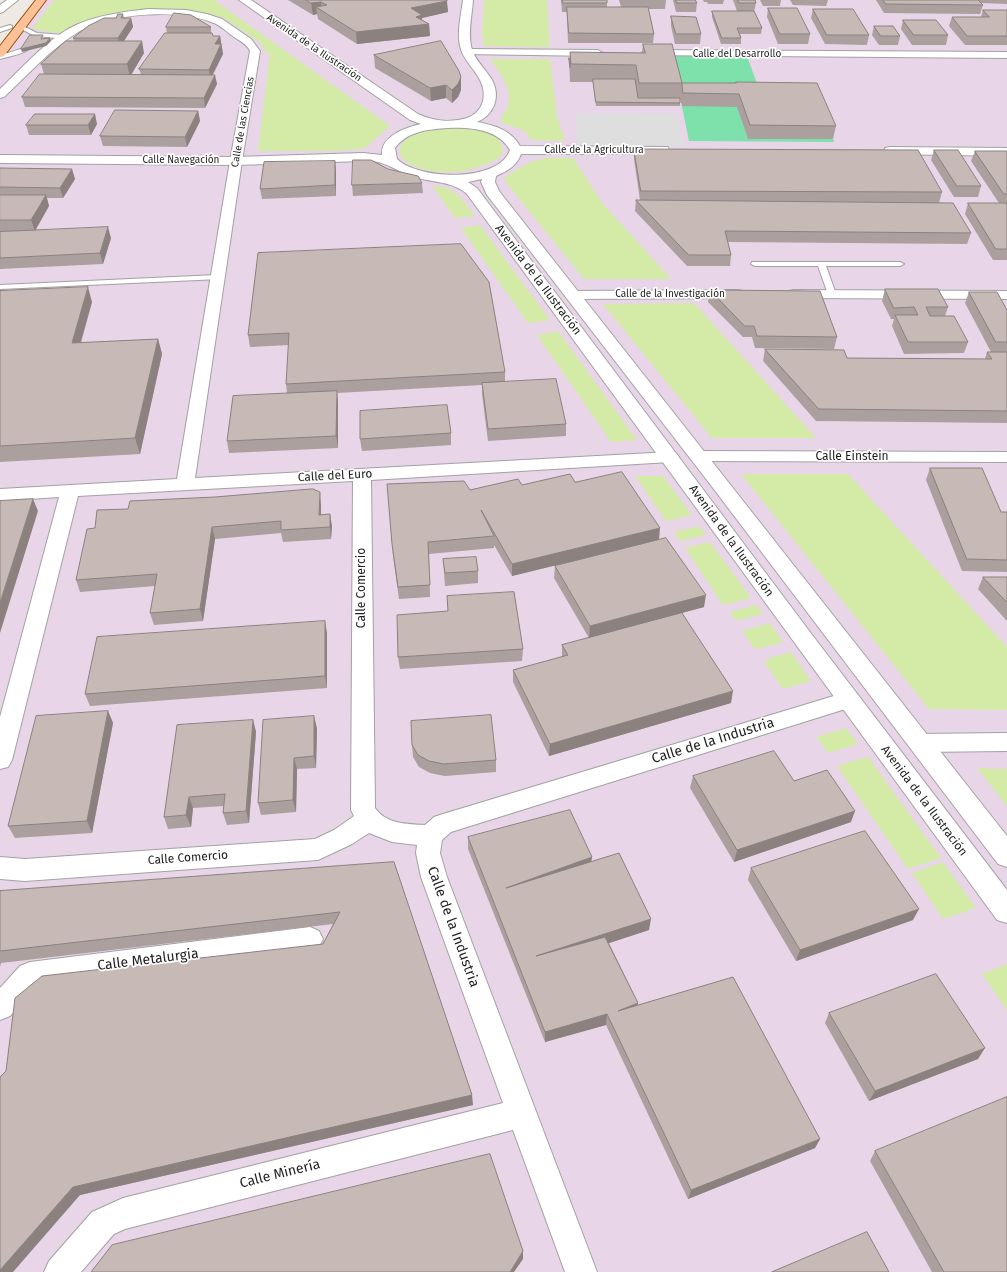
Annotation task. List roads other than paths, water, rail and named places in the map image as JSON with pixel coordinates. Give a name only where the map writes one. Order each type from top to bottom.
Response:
[{"type":"main road","points":[[0,39],[5,29],[30,0]]},
{"type":"main road","points":[[0,54],[41,0]]},
{"type":"street","points":[[1,9],[13,0]]},
{"type":"street","points":[[394,163],[389,156],[390,147],[400,137],[418,129],[471,120],[483,114],[487,108],[491,94],[487,81],[467,52],[464,42],[468,0]]},
{"type":"street","name":"Avenida de la Ilustración","points":[[239,2],[388,113]]},
{"type":"street","name":"Avenida de la Ilustración","points":[[239,2],[414,117],[434,123],[490,129],[504,134],[514,142],[516,150]]},
{"type":"street","name":"Calle de las Ciencias","points":[[0,95],[64,37],[93,22],[114,16],[136,13],[190,13],[217,21],[253,46],[255,51],[236,161],[185,485]]},
{"type":"street","points":[[467,52],[607,53]]},
{"type":"street","name":"Calle del Desarrollo","points":[[639,53],[1007,55]]},
{"type":"street","points":[[483,114],[484,121],[490,129]]},
{"type":"street","points":[[400,137],[402,129],[401,122]]},
{"type":"street","name":"Calle Navegación","points":[[363,157],[378,154],[390,147]]},
{"type":"street","points":[[448,179],[490,173],[511,161],[516,150]]},
{"type":"street","name":"Calle de la Agricultura","points":[[516,150],[678,150]]},
{"type":"street","points":[[874,151],[1007,152]]},
{"type":"street","name":"Calle Navegación","points":[[0,159],[236,161],[363,157],[379,158],[423,176],[448,179]]},
{"type":"street","name":"Avenida de la Ilustración","points":[[490,173],[488,182],[492,192],[1007,856]]},
{"type":"street","name":"Avenida de la Ilustración","points":[[448,179],[465,185],[472,191],[670,457],[847,700],[1007,911]]},
{"type":"street","name":"Calle de la Investigación","points":[[572,295],[754,294]]},
{"type":"street","points":[[777,294],[1007,295]]},
{"type":"street","name":"Calle Einstein","points":[[698,456],[1007,457]]},
{"type":"street","name":"Calle del Euro","points":[[0,495],[670,457]]},
{"type":"street","name":"Calle Comercio","points":[[0,868],[25,870],[318,849],[343,837],[368,820],[363,810],[362,474]]},
{"type":"street","points":[[0,760],[70,491]]},
{"type":"street","name":"Calle de la Industria","points":[[581,1272],[434,877],[428,853],[430,836],[444,824],[847,700]]},
{"type":"street","points":[[920,743],[1007,742]]},
{"type":"street","points":[[368,820],[378,827],[398,833],[430,836]]},
{"type":"street","name":"Calle Metalurgia","points":[[0,1007],[30,975],[310,939]]},
{"type":"street","name":"Calle Minería","points":[[60,1272],[103,1224],[123,1214],[522,1113]]},
{"type":"lane","points":[[21,27],[36,34],[64,37]]},
{"type":"lane","points":[[0,57],[27,49],[33,45],[36,34]]},
{"type":"lane","points":[[27,49],[41,58]]},
{"type":"lane","points":[[755,264],[900,264]]},
{"type":"lane","points":[[821,264],[832,294]]},
{"type":"lane","points":[[0,287],[218,277]]}]
